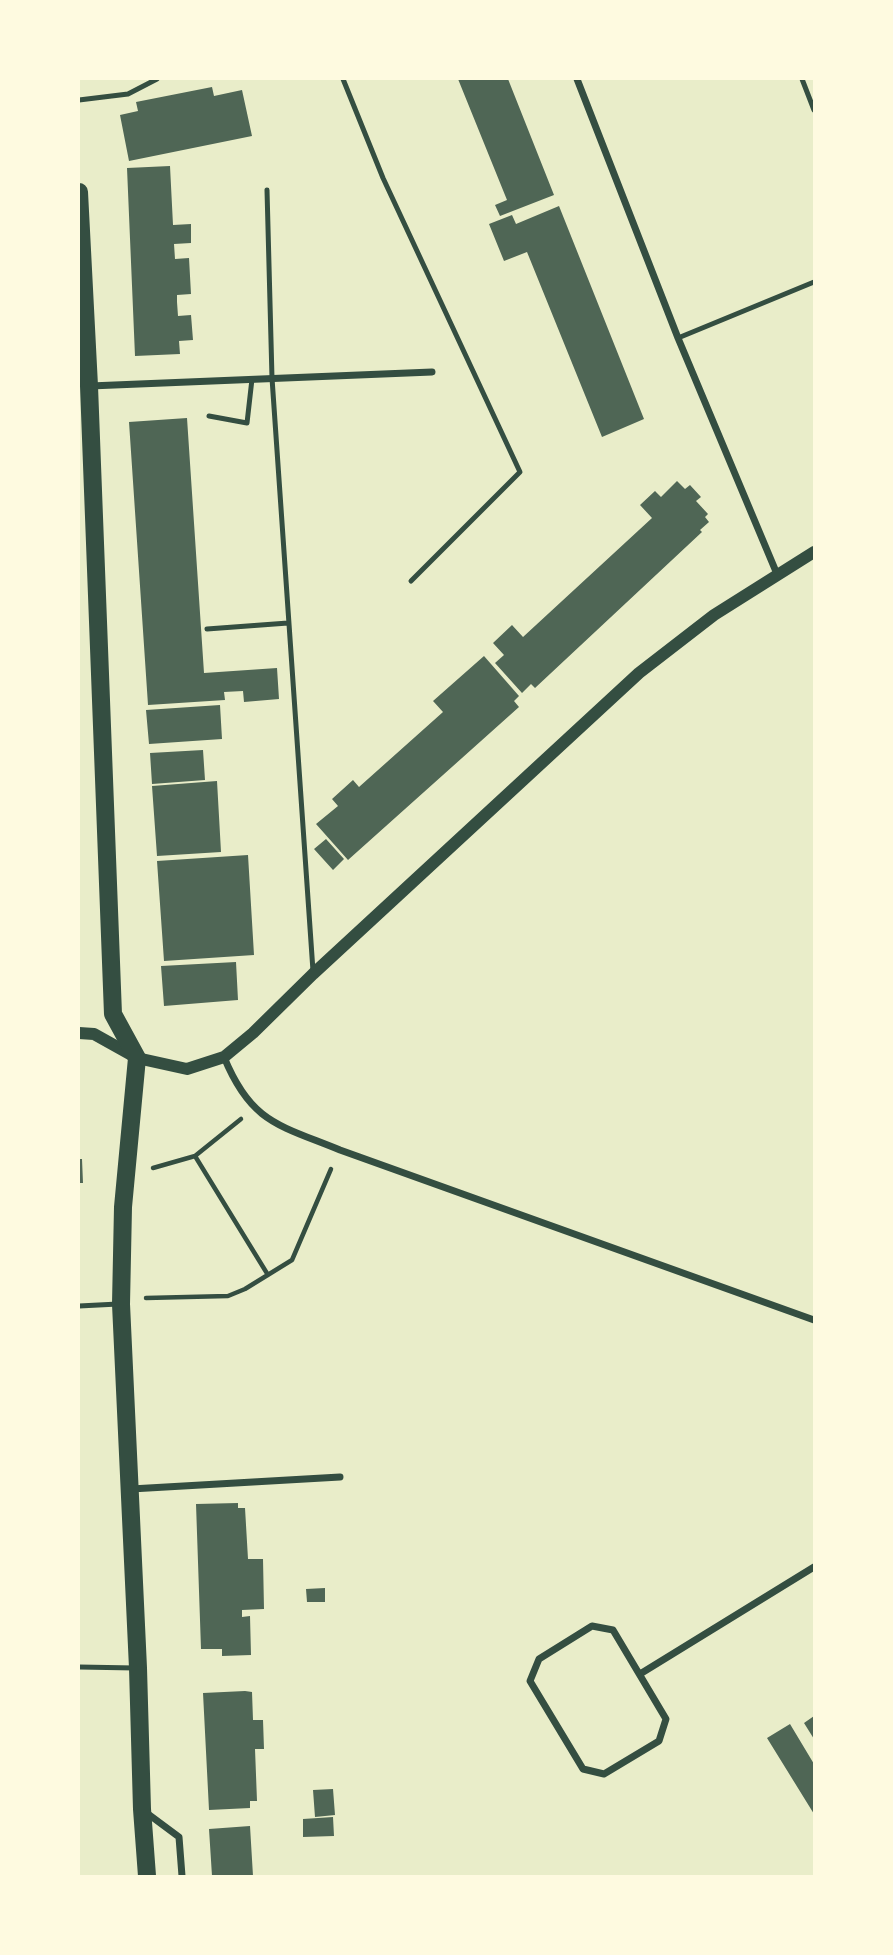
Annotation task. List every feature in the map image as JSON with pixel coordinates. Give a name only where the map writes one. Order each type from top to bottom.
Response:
[{"type":"main road","points":[[79,192],[113,1014],[137,1058],[123,1207],[121,1301],[146,1876]]},
{"type":"street","points":[[577,79],[678,338],[777,574]]},
{"type":"street","points":[[89,386],[432,372]]},
{"type":"street","points":[[79,1033],[94,1034],[137,1058],[187,1069],[224,1057],[253,1034],[313,974],[639,673],[714,615],[814,552]]},
{"type":"street","points":[[224,1057],[234,1081],[254,1108],[272,1122],[340,1150],[814,1320]]},
{"type":"street","points":[[130,1489],[340,1477]]},
{"type":"street","points":[[640,1674],[814,1567]]},
{"type":"street","points":[[593,1626],[613,1630],[640,1674],[666,1719],[659,1741],[604,1774],[583,1769],[530,1681],[539,1659],[593,1626]]},
{"type":"street","points":[[142,1809],[179,1837],[182,1876]]},
{"type":"lane","points":[[79,100],[128,94],[157,79]]},
{"type":"lane","points":[[343,79],[383,178],[520,472],[411,581]]},
{"type":"lane","points":[[802,79],[814,110]]},
{"type":"lane","points":[[267,190],[272,378],[313,974]]},
{"type":"lane","points":[[678,338],[814,282]]},
{"type":"lane","points":[[209,416],[247,423],[252,379]]},
{"type":"lane","points":[[207,629],[288,623]]},
{"type":"lane","points":[[79,1306],[121,1301]]},
{"type":"lane","points":[[79,1667],[138,1668]]},
{"type":"path","points":[[127,1167],[150,1169],[195,1156],[254,1108]]},
{"type":"path","points":[[195,1156],[268,1275]]},
{"type":"path","points":[[121,1301],[228,1296],[245,1289],[292,1260],[327,1177]]},
{"type":"building","points":[[458,79],[508,79],[554,195],[500,216],[495,205],[507,200]]},
{"type":"building","points":[[212,87],[214,96],[242,90],[252,136],[129,161],[120,115],[138,111],[136,102]]},
{"type":"building","points":[[170,166],[173,225],[191,224],[191,243],[174,244],[175,259],[189,258],[191,294],[177,295],[177,302],[178,316],[191,315],[193,340],[179,341],[180,354],[135,356],[127,168]]},
{"type":"building","points":[[559,206],[644,419],[602,437],[527,252],[504,261],[489,224],[512,215],[516,224]]},
{"type":"building","points":[[187,418],[204,673],[277,668],[279,699],[244,702],[243,691],[224,692],[225,700],[148,705],[129,422]]},
{"type":"building","points":[[677,481],[685,489],[690,485],[701,497],[696,501],[708,514],[705,517],[709,522],[700,530],[702,532],[535,688],[531,684],[522,693],[495,663],[504,655],[493,643],[512,625],[523,637],[652,518],[640,505],[655,491],[661,497]]},
{"type":"building","points":[[484,656],[519,696],[514,701],[519,707],[348,860],[316,824],[338,806],[332,799],[353,780],[359,787],[443,712],[433,701]]},
{"type":"building","points":[[220,705],[222,739],[149,744],[146,710]]},
{"type":"building","points":[[203,750],[205,780],[152,784],[150,753]]},
{"type":"building","points":[[217,781],[221,852],[157,856],[152,786]]},
{"type":"building","points":[[326,839],[344,859],[333,870],[314,849]]},
{"type":"building","points":[[248,855],[254,955],[164,961],[157,861]]},
{"type":"building","points":[[236,962],[238,1000],[164,1006],[161,966]]},
{"type":"building","points":[[79,1159],[82,1159],[83,1183],[79,1183]]},
{"type":"building","points":[[238,1503],[238,1508],[245,1508],[248,1559],[263,1559],[264,1609],[242,1610],[242,1617],[250,1616],[251,1655],[222,1656],[222,1649],[201,1649],[196,1504]]},
{"type":"building","points":[[325,1588],[325,1602],[307,1602],[306,1589]]},
{"type":"building","points":[[252,1692],[253,1720],[263,1720],[264,1749],[255,1749],[257,1801],[250,1801],[250,1808],[209,1810],[203,1693]]},
{"type":"building","points":[[814,1716],[814,1739],[804,1723]]},
{"type":"building","points":[[790,1724],[814,1764],[814,1814],[767,1738]]},
{"type":"building","points":[[333,1789],[335,1815],[315,1817],[313,1790]]},
{"type":"building","points":[[333,1817],[334,1836],[303,1837],[303,1819]]},
{"type":"building","points":[[250,1826],[253,1876],[212,1876],[209,1829]]}]
